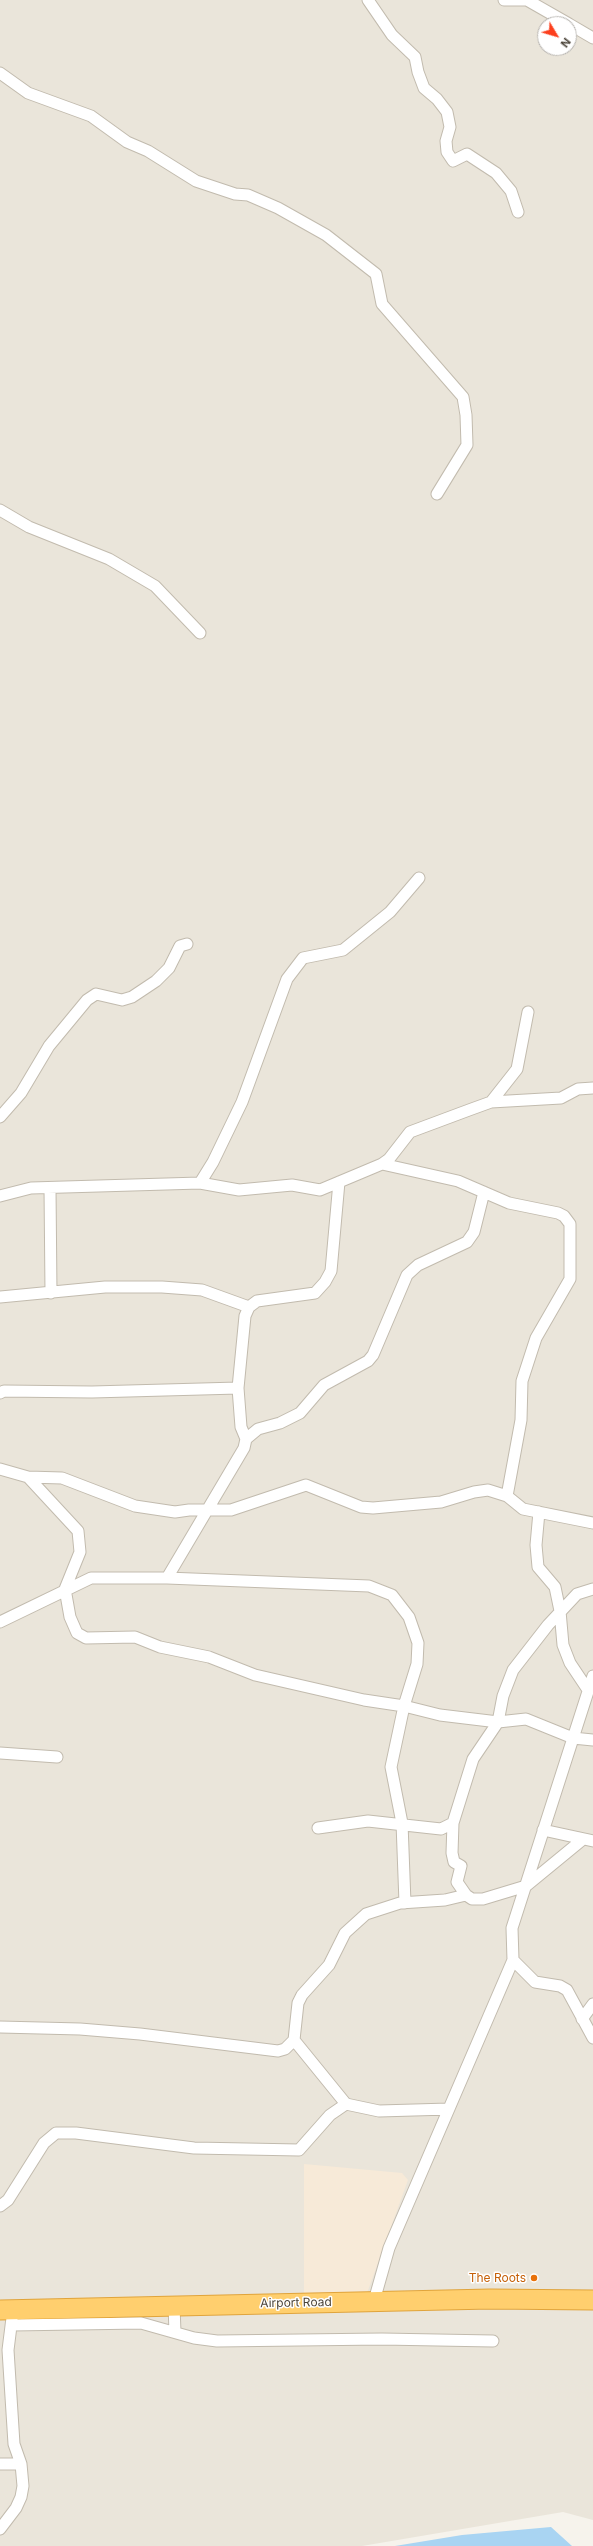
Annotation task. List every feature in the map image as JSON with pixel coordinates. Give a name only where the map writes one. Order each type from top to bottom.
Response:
[{"type":"highway","name":"Airport Road","points":[[8,2315],[174,2306],[490,2299],[593,2300]]},
{"type":"street","points":[[368,0],[392,36],[416,57],[420,80],[424,88],[440,102],[447,112],[450,127],[446,141],[447,152],[452,161],[467,154],[496,173],[511,192],[518,212]]},
{"type":"street","points":[[504,0],[526,0],[555,16]]},
{"type":"street","points":[[577,29],[593,38]]},
{"type":"street","points":[[0,73],[28,93],[91,116],[127,142],[148,151],[196,181],[235,194],[248,196],[278,208],[326,235],[376,274],[379,294],[386,309],[463,397],[466,415],[467,444],[437,494]]},
{"type":"street","points":[[0,510],[29,527],[109,559],[155,586],[200,633]]},
{"type":"street","points":[[200,1183],[213,1162],[242,1102],[287,979],[303,958],[343,950],[390,912],[420,878]]},
{"type":"street","points":[[0,1117],[21,1094],[48,1046],[87,1000],[96,994],[122,1000],[132,997],[156,981],[169,968],[180,946],[187,944]]},
{"type":"street","points":[[491,1102],[517,1069],[528,1012]]},
{"type":"street","points":[[0,1196],[31,1188],[200,1183],[239,1190],[292,1185],[320,1190],[382,1164],[389,1159],[410,1132],[491,1102],[561,1098],[578,1089],[593,1088]]},
{"type":"street","points":[[382,1164],[458,1180],[509,1203],[558,1213],[570,1224],[570,1279],[536,1338],[522,1381],[521,1420],[507,1496]]},
{"type":"street","points":[[167,1578],[244,1448],[246,1439],[241,1427],[238,1388],[245,1316],[249,1307],[257,1301],[315,1293],[324,1282],[331,1271],[339,1182]]},
{"type":"street","points":[[50,1188],[50,1293]]},
{"type":"street","points":[[246,1439],[258,1429],[280,1423],[300,1413],[324,1385],[368,1361],[373,1354],[407,1275],[418,1265],[467,1242],[474,1232],[484,1192]]},
{"type":"street","points":[[0,1297],[104,1287],[202,1290],[249,1307]]},
{"type":"street","points":[[0,1393],[4,1391],[92,1392],[238,1388]]},
{"type":"street","points":[[0,1470],[28,1477],[62,1478],[135,1506],[175,1512],[231,1510],[306,1485],[360,1507],[373,1508],[441,1502],[474,1492],[488,1490],[507,1496],[523,1509],[593,1523]]},
{"type":"street","points":[[28,1477],[78,1531],[80,1552],[65,1589],[70,1617],[78,1633],[86,1638],[135,1637],[160,1647],[209,1658],[254,1675],[364,1700],[404,1706],[440,1715],[498,1722],[526,1719],[573,1738],[593,1740]]},
{"type":"street","points":[[539,1512],[536,1545],[538,1567],[555,1587],[560,1611],[563,1645],[566,1654],[588,1690]]},
{"type":"street","points":[[0,1622],[65,1589],[91,1578],[167,1578],[369,1586],[392,1595],[409,1618],[418,1642],[417,1664],[404,1706],[392,1767],[402,1823],[404,1903]]},
{"type":"street","points":[[587,1841],[526,1886],[483,1899],[478,1897],[472,1899],[466,1896],[458,1882],[461,1866],[454,1862],[452,1853],[453,1823],[473,1759],[498,1722],[503,1696],[513,1670],[560,1611],[577,1594],[593,1589]]},
{"type":"street","points":[[374,2301],[389,2248],[513,1960],[512,1928],[593,1676]]},
{"type":"street","points":[[0,1753],[57,1757]]},
{"type":"street","points":[[318,1828],[362,1821],[402,1823],[441,1829],[453,1823]]},
{"type":"street","points":[[543,1830],[587,1841]]},
{"type":"street","points":[[0,2027],[80,2029],[140,2034],[278,2051],[285,2050],[294,2040],[299,1999],[329,1965],[345,1934],[366,1914],[404,1903],[445,1900],[466,1896]]},
{"type":"street","points":[[513,1960],[535,1982],[564,1987],[593,2038]]},
{"type":"street","points":[[582,2019],[593,2004]]},
{"type":"street","points":[[294,2040],[346,2104],[379,2111],[449,2110]]},
{"type":"street","points":[[0,2206],[8,2200],[44,2143],[56,2132],[76,2133],[194,2148],[299,2150],[330,2116],[346,2104]]},
{"type":"street","points":[[174,2306],[175,2332]]},
{"type":"street","points":[[0,2529],[21,2497],[21,2464],[14,2444],[8,2350],[8,2315],[141,2323],[194,2338],[217,2341],[494,2341]]},
{"type":"street","points":[[0,2464],[21,2464]]},
{"type":"shaded area","points":[[0,0],[593,0],[593,2520],[563,2512],[362,2546],[0,2546]]},
{"type":"shaded area","points":[[304,2164],[402,2173],[408,2180],[366,2296],[304,2297]]},
{"type":"water","points":[[551,2527],[572,2546],[395,2546],[462,2535]]},
{"type":"place","name":"The Roots","points":[[534,2278]]}]
